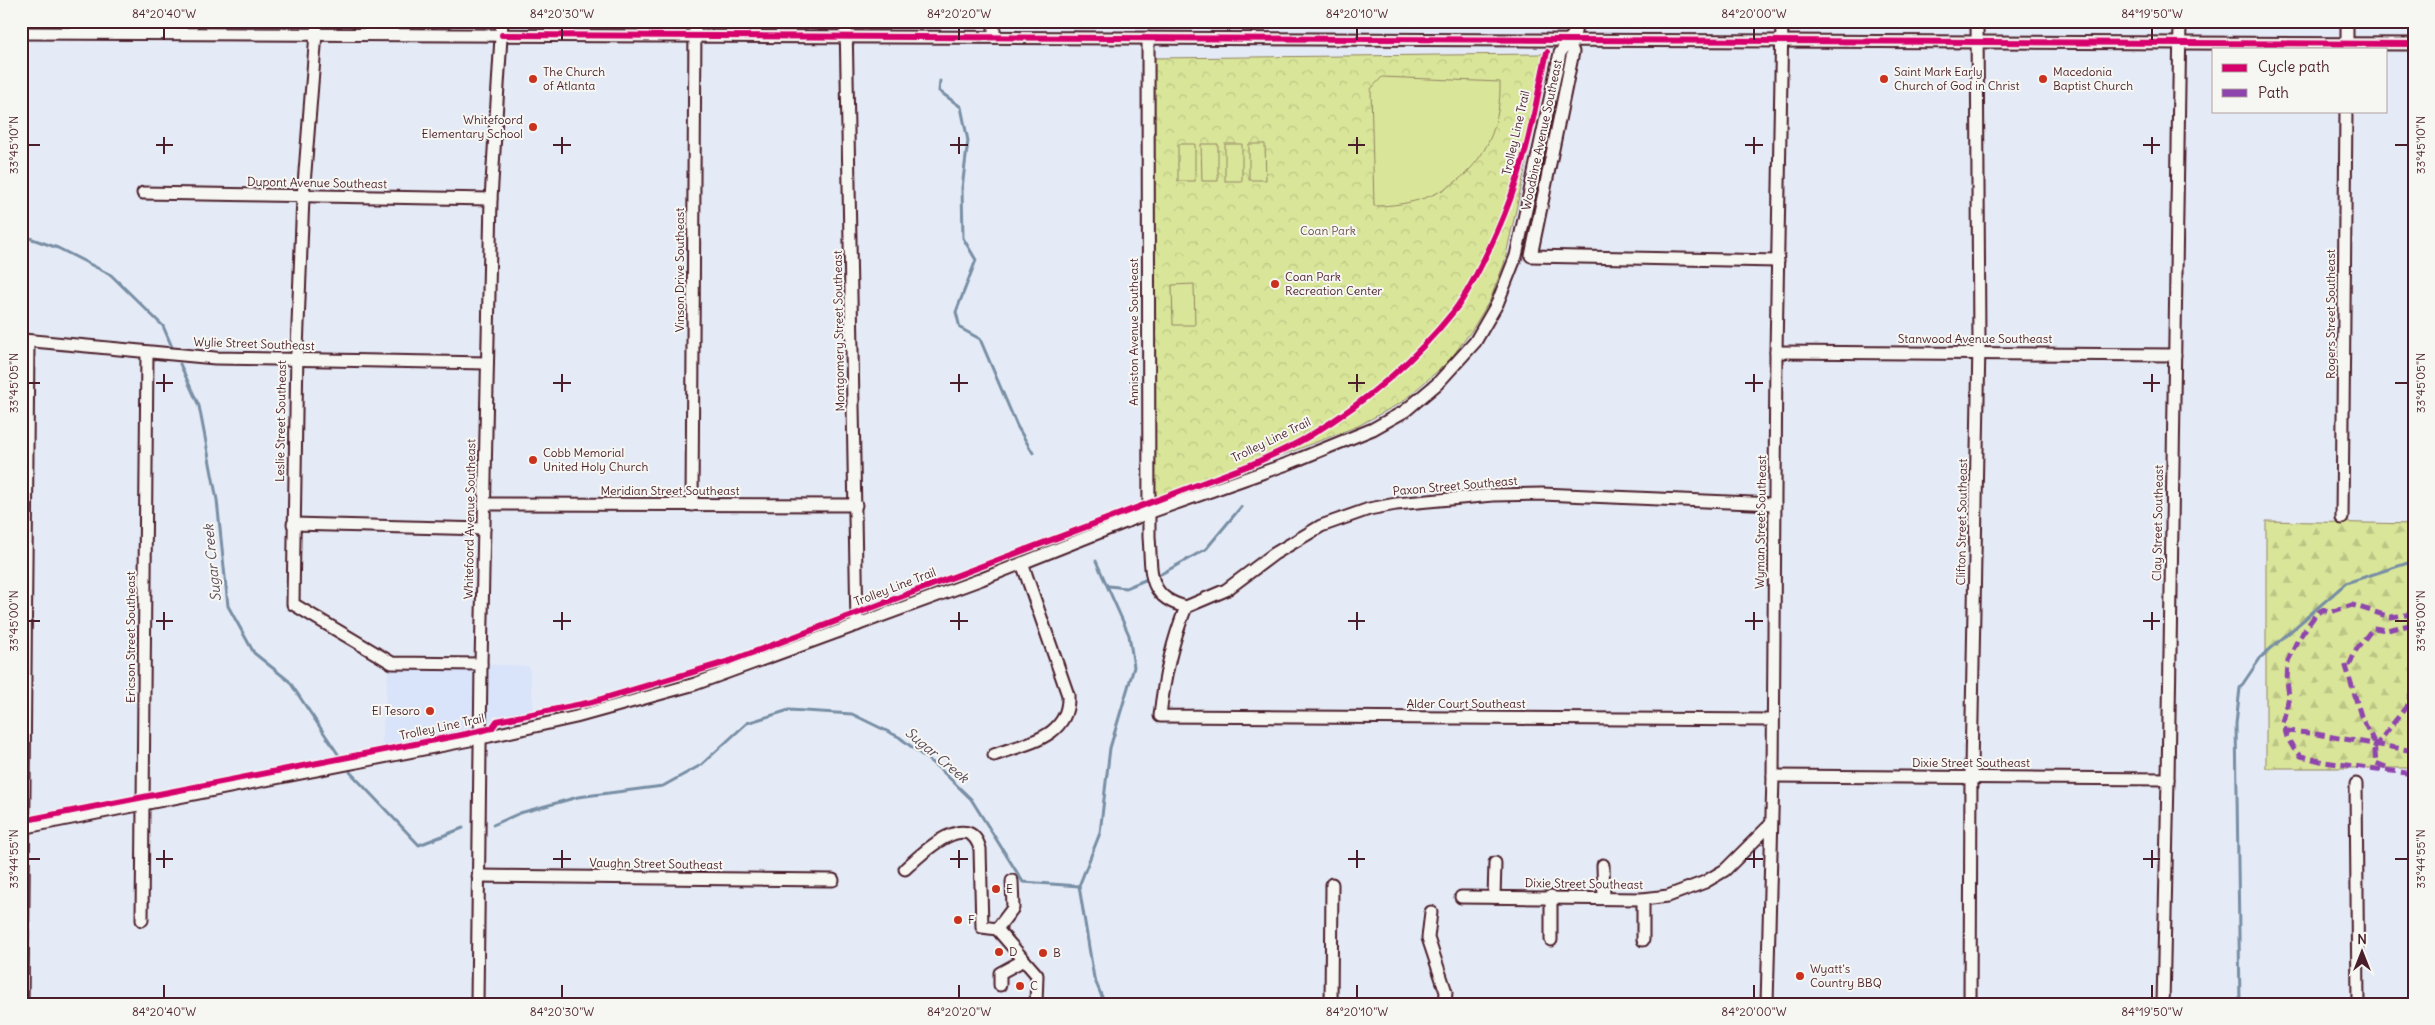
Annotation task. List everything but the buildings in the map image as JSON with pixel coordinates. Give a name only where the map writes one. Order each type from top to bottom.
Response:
[{"type":"street","name":"Leslie Street Southeast","points":[[317,21],[303,197],[296,359],[293,604],[392,663],[481,664]]},
{"type":"street","name":"Whitefoord Avenue Southeast","points":[[477,1004],[481,664],[491,199],[502,21]]},
{"type":"street","name":"Vinson Drive Southeast","points":[[692,505],[695,21]]},
{"type":"street","name":"Montgomery Street Southeast","points":[[846,21],[857,625]]},
{"type":"street","points":[[994,21],[994,37]]},
{"type":"street","points":[[1568,40],[1575,32],[1577,21]]},
{"type":"street","name":"Wyman Street Southeast","points":[[1767,1004],[1773,776],[1776,352],[1782,21]]},
{"type":"street","name":"Clifton Street Southeast","points":[[1970,1004],[1971,776],[1979,352],[1977,21]]},
{"type":"street","name":"Clay Street Southeast","points":[[2163,1004],[2180,21]]},
{"type":"street","points":[[2347,21],[2347,46]]},
{"type":"street","points":[[21,33],[126,27],[316,34],[2180,43],[2347,46],[2414,44]]},
{"type":"street","name":"Anniston Avenue Southeast","points":[[1148,38],[1148,514],[1154,583],[1167,601],[1186,607]]},
{"type":"street","name":"Woodbine Avenue Southeast","points":[[1568,40],[1573,52],[1531,256],[1778,260]]},
{"type":"street","name":"Woodbine Avenue Southeast","points":[[23,828],[480,738],[576,717],[695,684],[857,625],[1148,514],[1287,464],[1373,429],[1406,411],[1437,384],[1475,342],[1497,304],[1516,256],[1560,53],[1568,40]]},
{"type":"street","name":"Rogers Street Southeast","points":[[2342,518],[2346,112]]},
{"type":"street","name":"Dupont Avenue Southeast","points":[[143,193],[491,199]]},
{"type":"street","points":[[22,1004],[25,340]]},
{"type":"street","name":"Wylie Street Southeast","points":[[25,340],[215,358],[487,364]]},
{"type":"street","name":"Stanwood Avenue Southeast","points":[[1776,352],[2174,354]]},
{"type":"street","name":"Ericson Street Southeast","points":[[142,920],[147,353]]},
{"type":"street","name":"Paxon Street Southeast","points":[[1186,607],[1226,590],[1290,543],[1322,526],[1369,509],[1396,504],[1493,495],[1542,494],[1775,504]]},
{"type":"street","name":"Meridian Street Southeast","points":[[484,504],[856,506]]},
{"type":"street","points":[[293,524],[484,529]]},
{"type":"street","points":[[994,755],[1055,730],[1063,722],[1068,704],[1068,695],[1022,563]]},
{"type":"street","name":"Alder Court Southeast","points":[[1186,607],[1175,634],[1164,682],[1160,716],[1772,720]]},
{"type":"street","name":"Dixie Street Southeast","points":[[1773,776],[1971,776],[2168,779]]},
{"type":"street","points":[[2356,784],[2358,1004]]},
{"type":"street","name":"Dixie Street Southeast","points":[[1461,897],[1551,896],[1643,899],[1686,891],[1725,870],[1771,824]]},
{"type":"street","points":[[905,869],[925,850],[950,834],[960,832],[969,834],[977,840],[980,849],[982,928],[997,928],[1037,976],[1036,1004]]},
{"type":"street","points":[[1494,897],[1496,863]]},
{"type":"street","points":[[1604,865],[1604,898]]},
{"type":"street","name":"Vaughn Street Southeast","points":[[478,876],[834,880]]},
{"type":"street","points":[[997,928],[1013,908],[1012,881]]},
{"type":"street","points":[[1331,1004],[1332,884]]},
{"type":"street","points":[[1550,940],[1551,896]]},
{"type":"street","points":[[1643,899],[1643,940]]},
{"type":"street","points":[[1431,912],[1428,938],[1446,992],[1445,1004]]},
{"type":"street","points":[[1000,984],[1000,973],[1024,960]]},
{"type":"shaded area","points":[[389,660],[529,666],[536,729],[381,752]]},
{"type":"green space","name":"Coan Park","points":[[1542,54],[1550,57],[1504,264],[1490,300],[1472,330],[1449,361],[1402,402],[1358,426],[1163,501],[1155,493],[1153,58]]},
{"type":"green space","points":[[1382,77],[1500,82],[1498,110],[1492,134],[1481,156],[1466,173],[1447,187],[1426,198],[1401,204],[1374,206],[1371,89]]},
{"type":"green space","points":[[1178,144],[1195,144],[1195,181],[1178,181]]},
{"type":"green space","points":[[1201,144],[1218,144],[1218,181],[1202,181]]},
{"type":"green space","points":[[1225,144],[1242,144],[1242,181],[1225,181]]},
{"type":"green space","points":[[1249,144],[1265,144],[1266,180],[1249,180]]},
{"type":"green space","points":[[1194,284],[1195,325],[1173,325],[1172,285]]},
{"type":"green space","points":[[2266,521],[2414,524],[2414,768],[2266,768]]},
{"type":"waterway","points":[[940,81],[939,91],[961,107],[968,141],[962,188],[963,238],[976,260],[956,312],[960,328],[980,339],[1017,426],[1033,453]]},
{"type":"waterway","name":"Sugar Creek","points":[[21,235],[58,248],[111,275],[163,326],[172,347]]},
{"type":"waterway","name":"Sugar Creek","points":[[180,364],[199,406],[217,500],[228,606],[254,653],[289,681],[340,757]]},
{"type":"waterway","points":[[1161,574],[1206,549],[1241,507]]},
{"type":"waterway","points":[[1096,561],[1129,635],[1134,667],[1110,748],[1100,833],[1079,886],[1094,978],[1105,1004]]},
{"type":"waterway","points":[[2240,1004],[2236,724],[2240,688],[2261,657],[2346,583],[2414,561]]},
{"type":"waterway","points":[[1109,586],[1126,588],[1145,580]]},
{"type":"waterway","name":"Sugar Creek","points":[[493,825],[520,813],[578,797],[663,786],[701,765],[747,723],[789,710],[852,714],[899,737],[940,769],[971,799],[1023,882],[1079,886]]},
{"type":"waterway","name":"Sugar Creek","points":[[350,772],[419,845],[463,828]]},
{"type":"marked path","points":[[2414,614],[2390,617],[2352,605],[2330,612],[2322,610],[2316,614],[2297,641],[2288,661],[2287,681],[2289,696],[2283,723],[2287,737],[2301,756],[2324,762],[2414,774]]},
{"type":"marked path","points":[[2386,767],[2376,763],[2374,742],[2361,716],[2345,663],[2350,664],[2356,650],[2373,628],[2387,630],[2414,624]]},
{"type":"marked path","points":[[2374,748],[2406,707],[2414,686]]},
{"type":"marked path","points":[[2285,731],[2310,733],[2414,751]]},
{"type":"cycle path","points":[[502,35],[2414,44]]},
{"type":"cycle path","name":"Trolley Line Trail","points":[[21,821],[466,734],[492,728],[497,721],[592,702],[730,661],[1250,465],[1289,447],[1350,409],[1388,379],[1423,347],[1462,299],[1488,251],[1515,185],[1529,136],[1547,52]]},
{"type":"place","name":"The Church of Atlanta","points":[[533,79]]},
{"type":"place","name":"Saint Mark Early Church of God in Christ","points":[[1884,79]]},
{"type":"place","name":"Macedonia Baptist Church","points":[[2043,79]]},
{"type":"place","name":"Whitefoord Elementary School","points":[[533,127]]},
{"type":"place","name":"Coan Park Recreation Center","points":[[1275,284]]},
{"type":"place","name":"Cobb Memorial United Holy Church","points":[[533,460]]},
{"type":"place","name":"El Tesoro","points":[[430,711]]},
{"type":"place","name":"E","points":[[996,889]]},
{"type":"place","name":"F","points":[[958,920]]},
{"type":"place","name":"D","points":[[999,952]]},
{"type":"place","name":"B","points":[[1043,953]]},
{"type":"place","name":"Wyatt's Country BBQ","points":[[1800,976]]},
{"type":"place","name":"C","points":[[1020,986]]}]
